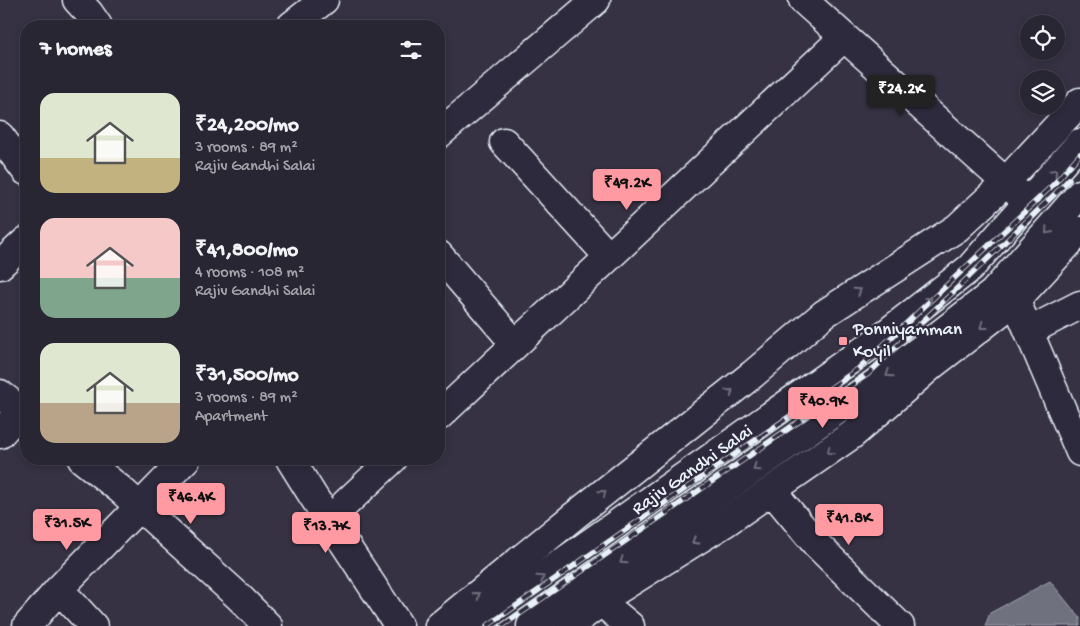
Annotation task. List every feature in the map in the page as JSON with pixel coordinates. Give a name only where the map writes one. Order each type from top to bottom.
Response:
[{"type":"street","points":[[445,129],[596,0]]},
{"type":"street","points":[[803,0],[1028,202]]},
{"type":"street","points":[[445,407],[609,257],[844,37]]},
{"type":"street","points":[[439,626],[753,374],[824,314],[957,228],[1006,182],[1080,102]]},
{"type":"street","points":[[0,136],[20,163]]},
{"type":"street","points":[[504,142],[609,257]]},
{"type":"street","name":"Rajiv Gandhi Salai","points":[[472,626],[874,343],[970,268],[1080,143]]},
{"type":"street","name":"Rajiv Gandhi Salai","points":[[531,626],[894,370],[993,293],[1011,289],[1080,194]]},
{"type":"street","points":[[569,626],[617,590],[726,522],[853,434],[932,365],[1011,289],[1080,231]]},
{"type":"street","points":[[0,265],[20,247]]},
{"type":"street","points":[[445,262],[515,344]]},
{"type":"street","points":[[1011,289],[1080,452]]},
{"type":"street","points":[[1029,331],[1080,305]]},
{"type":"street","points":[[0,394],[20,410]]},
{"type":"street","points":[[0,434],[20,416]]},
{"type":"street","points":[[90,465],[121,490],[238,596],[268,626]]},
{"type":"street","points":[[27,626],[59,590],[180,465]]},
{"type":"street","points":[[294,465],[399,626]]},
{"type":"street","points":[[345,504],[376,465]]},
{"type":"street","points":[[772,490],[817,545],[900,626]]},
{"type":"street","points":[[59,590],[93,626]]},
{"type":"street","points":[[601,602],[630,626]]},
{"type":"water","points":[[1050,581],[1080,618],[1080,626],[985,626],[990,613]]},
{"type":"railway","points":[[487,626],[858,369],[1054,184],[1080,154]]},
{"type":"railway","points":[[502,626],[868,374],[1069,179]]},
{"type":"place","name":"Ponniyamman Koyil","points":[[843,341]]}]
